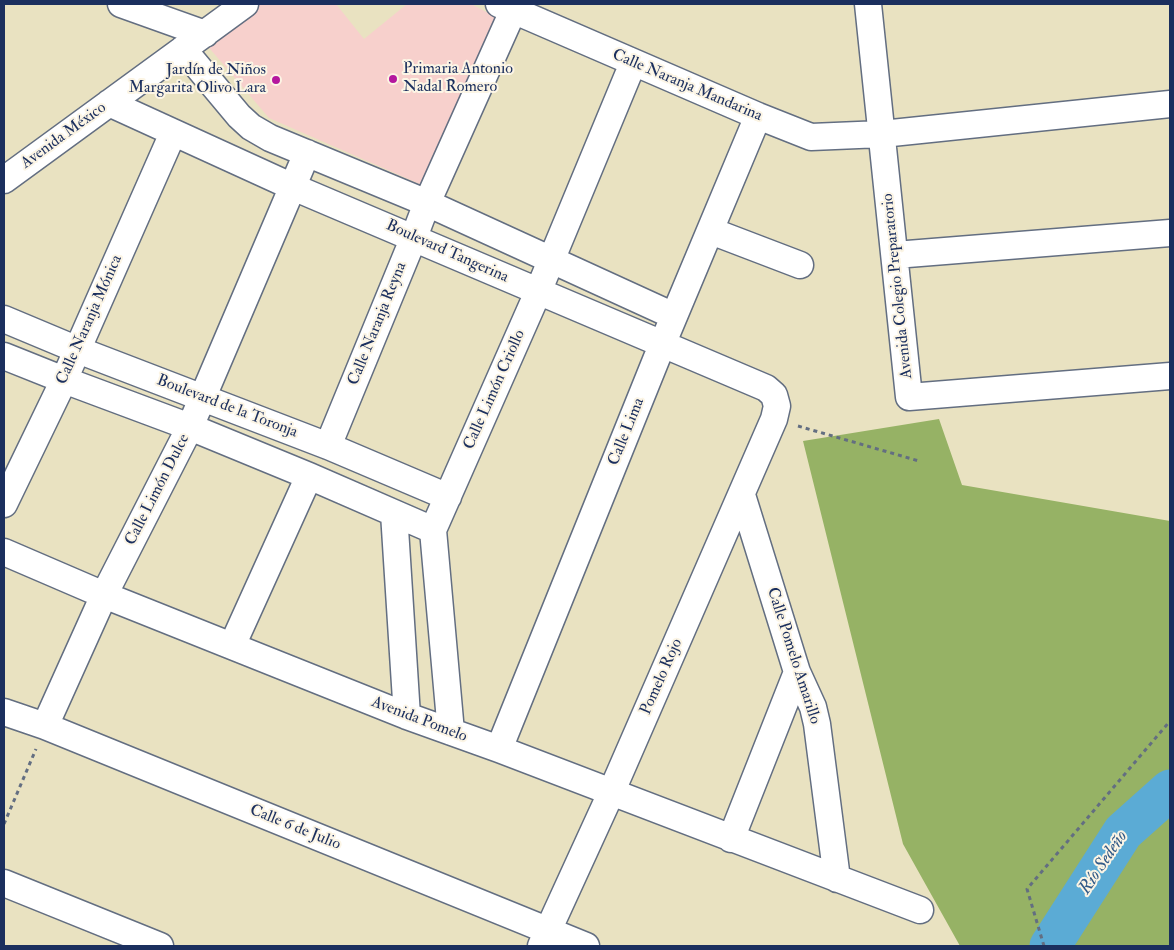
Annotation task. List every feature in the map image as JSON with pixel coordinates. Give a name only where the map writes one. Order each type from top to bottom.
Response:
[{"type":"street","points":[[121,4],[204,34]]},
{"type":"street","name":"Avenida México","points":[[4,180],[245,4]]},
{"type":"street","name":"Avenida Colegio Preparatorio","points":[[868,4],[910,397],[1170,376]]},
{"type":"street","name":"Calle Naranja Mandarina","points":[[506,7],[633,63],[811,137],[882,134],[1170,104]]},
{"type":"street","name":"Calle Naranja Reyna","points":[[328,446],[506,7]]},
{"type":"street","points":[[183,49],[239,116],[251,127],[270,138],[427,203],[674,316]]},
{"type":"street","name":"Calle Limón Criollo","points":[[451,732],[433,530],[552,260],[633,63]]},
{"type":"street","name":"Boulevard Tangerina","points":[[109,103],[292,187],[414,237],[538,292],[766,388],[774,395],[777,406]]},
{"type":"street","name":"Calle Lima","points":[[499,749],[662,345],[758,116]]},
{"type":"street","name":"Calle Naranja Mónica","points":[[4,504],[78,350],[173,133]]},
{"type":"street","name":"Calle Limón Dulce","points":[[45,726],[104,595],[204,397],[307,153]]},
{"type":"street","points":[[711,231],[800,265]]},
{"type":"street","points":[[895,255],[1170,233]]},
{"type":"street","name":"Boulevard de la Toronja","points":[[4,319],[78,350],[328,446],[448,496]]},
{"type":"street","name":"Boulevard de la Toronja","points":[[4,356],[190,427],[433,530]]},
{"type":"street","name":"Pomelo Rojo","points":[[544,938],[611,792],[742,495],[774,419],[777,406]]},
{"type":"street","points":[[232,646],[309,476]]},
{"type":"street","name":"Calle Pomelo Amarillo","points":[[742,495],[797,672],[813,707],[817,724],[837,879]]},
{"type":"street","points":[[394,513],[407,716]]},
{"type":"street","name":"Avenida Pomelo","points":[[4,552],[104,595],[407,716],[499,749],[920,910]]},
{"type":"street","points":[[731,838],[797,672]]},
{"type":"street","name":"Calle 6 de Julio","points":[[4,712],[45,726],[544,938],[586,946]]},
{"type":"street","points":[[4,883],[160,946]]},
{"type":"path","points":[[812,430],[919,461]]},
{"type":"path","points":[[1044,946],[1027,889],[1170,721]]},
{"type":"path","points":[[4,824],[45,726]]},
{"type":"shaded area","name":"Primaria Antonio Nadal Romero","points":[[256,4],[336,4],[364,39],[407,4],[471,4],[496,17],[422,185],[269,118],[205,43]]},
{"type":"green space","points":[[939,419],[962,485],[1170,521],[1170,946],[960,946],[903,844],[803,441]]},
{"type":"waterway","name":"Río Sedeño","points":[[1050,946],[1123,832],[1170,790]]},
{"type":"place","name":"Primaria Antonio Nadal Romero","points":[[393,79]]},
{"type":"place","name":"Jardín de Niños Margarita Olivo Lara","points":[[276,80]]}]
